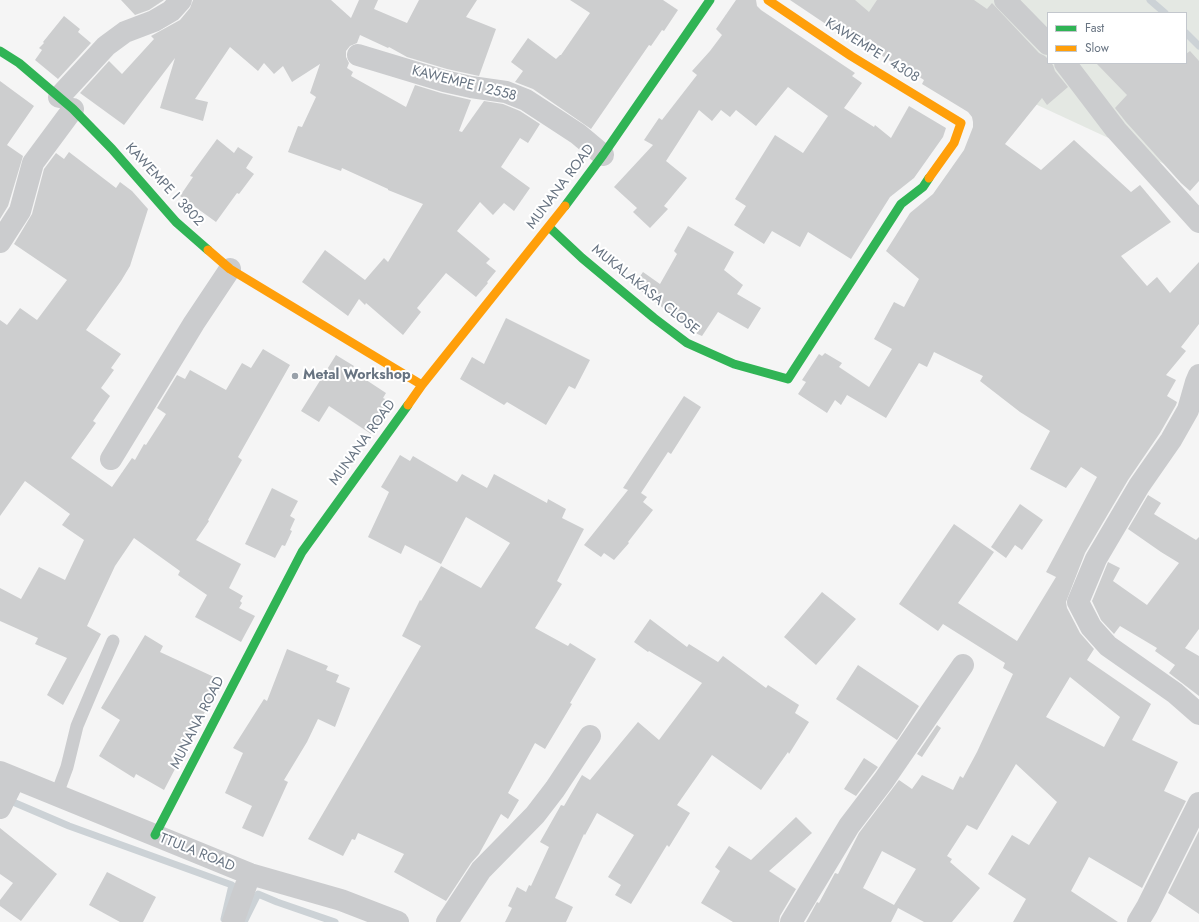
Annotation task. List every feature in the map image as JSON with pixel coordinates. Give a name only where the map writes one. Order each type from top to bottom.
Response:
[{"type":"street","points":[[0,242],[20,211],[33,163],[66,103],[106,46],[125,32],[154,21],[170,11],[181,0]]},
{"type":"street","name":"MUNANA ROAD","points":[[155,835],[302,552],[422,384],[549,227],[603,154],[710,0]]},
{"type":"street","name":"KAWEMPE I 4308","points":[[768,0],[851,56],[961,123],[954,143],[923,187],[901,204],[834,308]]},
{"type":"street","points":[[1005,0],[1047,43]]},
{"type":"street","name":"KAWEMPE I 3802","points":[[0,51],[19,63],[66,103],[112,149],[176,222],[230,268],[422,384]]},
{"type":"street","name":"KAWEMPE I 2558","points":[[358,56],[444,81],[506,92],[526,100],[578,134],[603,154]]},
{"type":"street","points":[[1066,64],[1116,130],[1199,222]]},
{"type":"street","name":"MUKALAKASA CLOSE","points":[[549,227],[582,258],[687,344],[734,364],[788,379],[834,308]]},
{"type":"street","points":[[111,459],[194,323],[230,268]]},
{"type":"street","points":[[1199,375],[1188,410],[1139,486],[1100,553],[1078,602],[1091,627],[1108,646],[1175,693],[1199,714]]},
{"type":"street","points":[[791,922],[849,826],[884,780],[963,665]]},
{"type":"street","points":[[447,922],[481,870],[535,815],[555,790],[590,736]]},
{"type":"street","points":[[0,808],[8,775]]},
{"type":"street","name":"TTULA ROAD","points":[[8,775],[250,874],[341,900],[398,922]]},
{"type":"street","points":[[1138,922],[1199,804]]},
{"type":"street","points":[[233,922],[250,874]]},
{"type":"lane","points":[[57,794],[67,767],[77,726],[113,641]]},
{"type":"shaded area","points":[[811,0],[1199,0],[1199,180]]},
{"type":"building","points":[[121,0],[164,0],[149,10],[135,15]]},
{"type":"building","points":[[193,0],[331,0],[351,18],[359,0],[378,0],[374,9],[407,23],[419,0],[477,0],[466,17],[496,29],[479,76],[447,69],[407,57],[389,47],[388,48],[360,35],[357,43],[350,46],[346,51],[346,57],[349,63],[347,68],[353,72],[351,76],[406,107],[415,85],[471,100],[459,131],[462,132],[484,101],[503,104],[520,111],[540,124],[528,143],[520,138],[501,167],[530,188],[514,211],[504,203],[493,215],[480,202],[457,231],[490,259],[486,263],[496,271],[476,297],[446,273],[417,308],[421,312],[403,335],[366,303],[365,305],[359,299],[348,316],[302,282],[325,250],[365,280],[384,258],[388,262],[423,204],[388,190],[342,168],[341,171],[288,152],[298,126],[302,127],[316,97],[310,93],[320,64],[292,82],[283,66],[274,74],[264,63],[258,71],[230,47],[195,99],[208,102],[203,121],[160,108],[175,58],[124,125],[80,93],[109,61],[122,74],[154,39],[151,36],[180,20],[190,8]]},
{"type":"building","points":[[570,0],[663,0],[678,10],[664,31],[662,30],[651,46],[649,45],[591,129],[533,89],[515,82],[523,71],[511,62],[528,38],[556,59],[561,55],[590,13]]},
{"type":"building","points":[[736,0],[756,0],[757,6],[761,10],[855,73],[852,76],[862,83],[844,108],[874,127],[875,125],[891,138],[909,106],[946,128],[943,137],[914,178],[890,197],[851,259],[808,232],[800,247],[772,231],[764,244],[734,225],[746,206],[735,199],[775,135],[803,153],[828,116],[788,87],[756,126],[736,110],[730,117],[721,110],[712,121],[699,110],[666,161],[687,178],[664,206],[668,209],[650,228],[633,212],[637,208],[614,187],[653,145],[644,140],[659,118],[662,120],[697,75],[692,71],[722,35],[716,29]]},
{"type":"building","points":[[790,0],[855,0],[869,12],[877,0],[974,0],[987,9],[992,3],[1039,53],[1047,58],[1047,64],[1053,65],[1055,71],[1068,87],[1047,105],[1042,98],[1005,144],[1041,170],[1074,140],[1131,192],[1140,185],[1171,222],[1121,256],[1147,286],[1157,277],[1170,293],[1199,262],[1199,324],[1181,347],[1186,351],[1166,375],[1176,380],[1167,396],[1177,402],[1176,405],[1160,433],[1128,480],[1085,553],[1066,602],[1067,608],[1080,633],[1094,649],[1087,660],[1151,704],[1132,740],[1178,762],[1164,791],[1186,801],[1142,888],[1089,857],[1071,891],[1118,922],[1013,922],[1026,899],[988,874],[1012,835],[1029,845],[1057,802],[1016,764],[977,830],[967,825],[947,856],[952,859],[950,862],[980,888],[952,922],[924,922],[898,908],[891,922],[806,922],[817,902],[819,903],[835,873],[838,874],[859,833],[899,780],[912,789],[922,775],[953,790],[960,776],[963,778],[977,752],[1013,674],[1003,668],[1005,663],[943,624],[938,631],[899,604],[954,524],[994,552],[958,603],[1017,641],[1056,577],[1046,572],[1097,477],[1081,467],[1066,488],[1030,469],[1050,431],[1020,412],[980,381],[983,376],[934,352],[927,367],[919,363],[886,418],[847,395],[841,405],[835,400],[827,413],[798,394],[806,382],[802,380],[819,354],[822,356],[825,353],[842,363],[839,367],[869,387],[892,349],[874,339],[894,302],[904,307],[919,279],[886,251],[910,213],[933,194],[964,150],[973,127],[972,117],[968,112],[922,84],[924,80],[895,61],[893,63],[872,49],[869,53]],"holes":[[[1070,677],[1120,717],[1104,747],[1046,717]],[[882,851],[916,869],[894,905],[863,888]]]},
{"type":"building","points":[[64,16],[80,29],[78,32],[91,43],[58,79],[35,60],[42,50],[39,48]]},
{"type":"building","points":[[1190,51],[1199,61],[1199,181],[1190,191],[1181,183],[1115,108],[1127,95],[1097,64],[1187,64],[1187,53]]},
{"type":"building","points":[[0,81],[34,106],[7,145],[23,156],[8,206],[0,219]]},
{"type":"building","points":[[217,139],[234,153],[238,147],[253,157],[246,168],[254,174],[239,194],[237,193],[216,222],[180,196],[193,177],[190,176]]},
{"type":"building","points":[[69,152],[116,188],[120,182],[132,191],[148,209],[130,266],[86,330],[121,354],[111,368],[114,370],[101,388],[110,396],[93,421],[96,423],[71,458],[112,487],[132,458],[135,460],[144,444],[146,445],[166,414],[157,408],[177,375],[185,379],[190,370],[226,390],[242,363],[251,368],[263,349],[290,365],[238,457],[242,460],[208,520],[209,521],[196,540],[241,564],[229,588],[243,596],[240,601],[242,603],[239,608],[255,616],[241,642],[195,617],[207,595],[178,575],[180,571],[134,538],[115,566],[87,626],[101,634],[63,705],[47,695],[67,658],[35,644],[38,638],[0,621],[0,588],[21,599],[39,567],[65,580],[84,540],[62,525],[70,514],[25,481],[0,516],[0,320],[7,325],[20,308],[37,320],[67,280],[14,244],[32,214],[44,169],[56,153],[64,159]]},
{"type":"building","points":[[688,226],[734,252],[724,270],[743,285],[737,294],[761,308],[748,329],[718,312],[702,336],[693,332],[634,285],[643,272],[660,284],[677,254],[674,251]]},
{"type":"building","points":[[506,318],[590,360],[575,389],[569,386],[546,425],[507,402],[504,405],[460,379],[472,357],[484,364]]},
{"type":"building","points":[[336,355],[354,366],[351,370],[386,393],[383,398],[391,402],[371,434],[329,406],[319,422],[301,411]]},
{"type":"building","points":[[684,396],[701,407],[671,454],[668,452],[641,493],[647,497],[643,502],[653,510],[628,542],[629,543],[614,560],[604,553],[601,557],[584,545],[628,490],[623,488]]},
{"type":"building","points":[[400,455],[410,461],[413,456],[457,482],[462,474],[487,488],[494,474],[547,503],[548,499],[566,509],[562,518],[584,529],[557,581],[562,584],[535,628],[568,646],[570,643],[596,659],[570,703],[572,704],[545,749],[535,743],[508,793],[519,800],[508,819],[501,814],[479,854],[471,863],[446,901],[394,872],[404,854],[358,833],[355,840],[352,839],[343,856],[308,839],[421,646],[402,636],[420,600],[421,601],[441,566],[481,588],[510,543],[466,517],[441,564],[405,545],[401,554],[368,537],[389,492],[381,487]]},
{"type":"building","points":[[272,488],[298,501],[290,516],[295,519],[290,530],[292,531],[285,546],[282,545],[275,558],[245,544]]},
{"type":"building","points":[[1148,495],[1161,503],[1154,514],[1196,540],[1199,537],[1199,629],[1185,648],[1199,656],[1199,696],[1169,673],[1175,665],[1155,651],[1157,648],[1120,626],[1114,634],[1101,620],[1092,601],[1108,562],[1120,568],[1113,581],[1147,605],[1179,563],[1128,529]]},
{"type":"building","points":[[1020,504],[1043,520],[1022,550],[1015,545],[1006,558],[991,547]]},
{"type":"building","points":[[822,592],[856,619],[816,665],[784,637]]},
{"type":"building","points":[[650,619],[687,647],[689,644],[718,662],[723,656],[766,688],[768,685],[799,705],[795,713],[809,722],[789,754],[788,752],[761,790],[712,755],[677,805],[690,813],[669,847],[667,845],[631,904],[615,895],[621,885],[608,877],[634,835],[597,813],[585,835],[584,834],[555,898],[573,907],[566,922],[505,922],[512,908],[508,906],[517,887],[526,892],[529,885],[531,886],[549,847],[540,842],[561,805],[564,806],[582,775],[590,780],[638,722],[659,740],[702,683],[649,651],[648,652],[634,642]]},
{"type":"building","points":[[145,635],[163,646],[160,652],[214,677],[212,682],[219,685],[164,790],[136,774],[134,778],[99,756],[120,720],[101,708]]},
{"type":"building","points":[[287,649],[328,666],[326,670],[339,675],[336,682],[350,688],[335,727],[318,719],[307,742],[284,780],[288,782],[263,837],[242,828],[252,806],[225,793],[243,753],[233,748],[264,699],[267,701]]},
{"type":"building","points":[[858,665],[919,706],[897,740],[836,699]]},
{"type":"building","points":[[937,725],[941,728],[922,757],[917,754]]},
{"type":"building","points":[[864,758],[878,767],[856,796],[844,789]]},
{"type":"building","points":[[796,817],[812,833],[769,871],[796,889],[780,916],[779,922],[733,922],[701,903],[720,871],[715,867],[729,846],[751,860]]},
{"type":"building","points":[[0,828],[57,874],[21,921],[0,906],[0,900],[13,883],[0,874]]},
{"type":"building","points":[[1199,831],[1199,914],[1168,893]]},
{"type":"building","points":[[107,872],[156,897],[143,922],[120,922],[89,905]]},
{"type":"waterway","points":[[1150,0],[1164,12]]},
{"type":"waterway","points":[[1187,34],[1199,46]]},
{"type":"waterway","points":[[6,799],[69,826],[232,885],[224,919]]},
{"type":"waterway","points":[[244,922],[258,894],[335,922]]},
{"type":"traffic: fast","points":[[565,206],[603,155],[710,0]]},
{"type":"traffic: fast","points":[[0,51],[19,63],[73,109],[112,149],[176,222],[208,250]]},
{"type":"traffic: fast","points":[[549,227],[582,258],[654,318],[687,343],[734,364],[788,379],[901,204],[923,187],[929,178]]},
{"type":"traffic: fast","points":[[155,835],[302,552],[408,405]]},
{"type":"traffic: slow","points":[[768,0],[851,56],[961,123],[954,143],[929,178]]},
{"type":"traffic: slow","points":[[408,405],[422,385],[565,206]]},
{"type":"traffic: slow","points":[[208,250],[230,269],[422,385]]},
{"type":"place","name":"Metal Workshop","points":[[295,376]]}]
